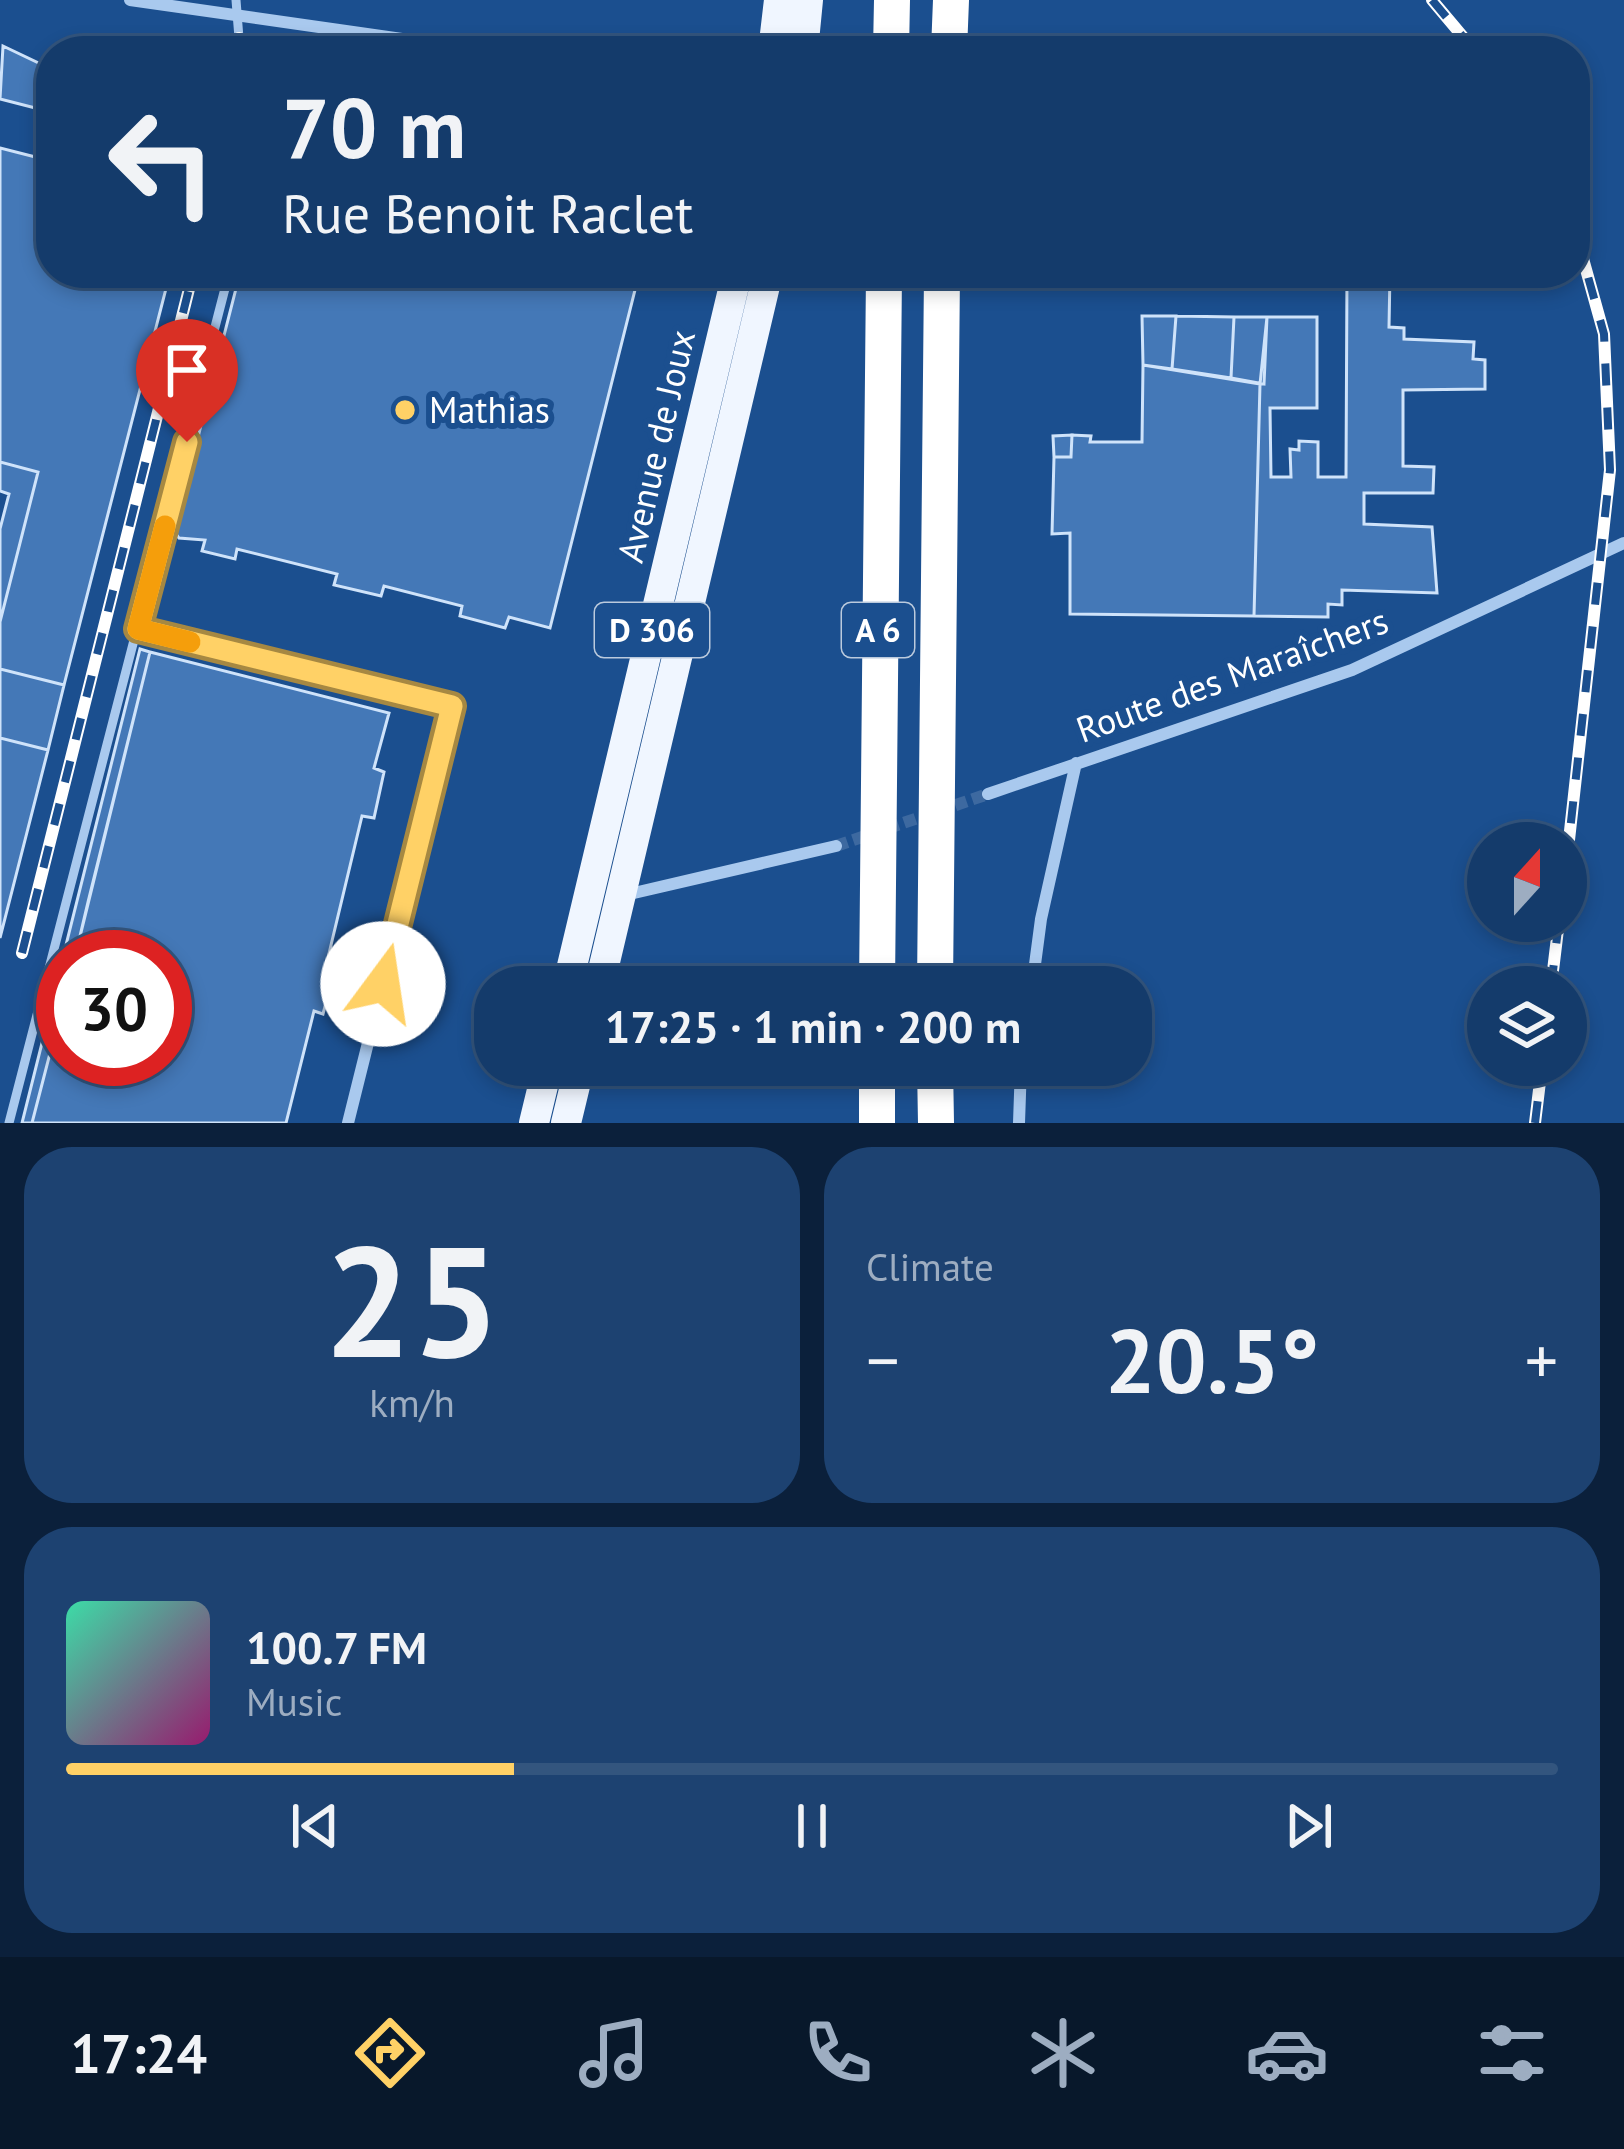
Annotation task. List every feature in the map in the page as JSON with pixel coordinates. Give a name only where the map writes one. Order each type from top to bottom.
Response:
[{"type":"highway","points":[[891,36],[892,0]]},
{"type":"highway","points":[[950,36],[951,0]]},
{"type":"highway","name":"A 6","points":[[878,966],[884,288]]},
{"type":"highway","name":"A 6","points":[[935,966],[942,288]]},
{"type":"highway","points":[[877,1086],[877,1123]]},
{"type":"highway","points":[[935,1086],[935,1123]]},
{"type":"main road","points":[[775,36],[779,0]]},
{"type":"main road","points":[[804,36],[808,0]]},
{"type":"main road","name":"Avenue de Joux","points":[[601,966],[606,893],[688,545],[734,288]]},
{"type":"main road","name":"Avenue de Joux","points":[[688,545],[764,288]]},
{"type":"main road","name":"Avenue de Joux","points":[[576,966],[606,893]]},
{"type":"main road","points":[[534,1123],[543,1086]]},
{"type":"main road","points":[[566,1123],[575,1086]]},
{"type":"street","points":[[130,0],[380,36]]},
{"type":"street","name":"Route des Maraîchers","points":[[988,794],[1352,670],[1624,543]]},
{"type":"street","points":[[138,629],[452,706],[349,1123]]},
{"type":"street","points":[[1035,966],[1076,763]]},
{"type":"street","points":[[606,893],[836,846]]},
{"type":"street","points":[[1018,1123],[1021,1086]]},
{"type":"lane","points":[[236,0],[239,36]]},
{"type":"lane","points":[[8,1123],[225,288]]},
{"type":"building","points":[[3,46],[36,62],[36,108],[0,99]]},
{"type":"building","points":[[0,148],[36,157],[36,288],[166,288],[64,685],[0,669],[0,622],[38,472],[0,462]]},
{"type":"building","name":"Mathias","points":[[236,288],[635,288],[550,628],[509,617],[505,628],[460,616],[462,606],[384,586],[381,596],[334,585],[337,574],[237,549],[235,559],[202,551],[205,540],[179,538],[174,531]]},
{"type":"building","points":[[1347,288],[1390,288],[1389,327],[1404,328],[1404,339],[1474,342],[1473,359],[1485,360],[1485,389],[1403,390],[1403,466],[1434,467],[1433,493],[1364,493],[1364,524],[1432,527],[1437,593],[1342,590],[1342,605],[1328,604],[1328,617],[1254,616],[1260,384],[1267,317],[1317,317],[1317,408],[1270,408],[1271,477],[1291,477],[1290,449],[1299,450],[1299,441],[1318,442],[1318,477],[1346,477]]},
{"type":"building","points":[[1142,316],[1176,316],[1172,369],[1143,365]]},
{"type":"building","points":[[1176,316],[1234,317],[1231,378],[1172,369]]},
{"type":"building","points":[[1234,317],[1267,317],[1264,384],[1231,378]]},
{"type":"building","points":[[1143,365],[1260,384],[1254,616],[1070,614],[1070,533],[1052,534],[1054,457],[1071,457],[1072,435],[1091,436],[1090,442],[1142,442]]},
{"type":"building","points":[[1072,435],[1071,457],[1054,457],[1053,436]]},
{"type":"building","points":[[0,462],[38,472],[0,622],[0,529],[9,494],[0,491]]},
{"type":"building","points":[[140,649],[150,652],[82,930],[70,930]]},
{"type":"building","points":[[150,652],[389,713],[374,768],[384,772],[374,818],[362,816],[326,966],[335,969],[323,1014],[314,1011],[286,1123],[32,1123],[42,1086],[192,1086],[192,930],[82,930]]},
{"type":"building","points":[[0,669],[64,685],[48,750],[0,738]]},
{"type":"building","points":[[0,738],[48,750],[0,938]]},
{"type":"building","points":[[36,1067],[36,1086],[42,1086],[32,1123],[22,1123]]},
{"type":"tunnel","points":[[836,846],[988,794]]},
{"type":"railway","points":[[1432,0],[1462,36]]},
{"type":"railway","points":[[1571,822],[1610,470],[1604,334],[1590,284]]},
{"type":"railway","points":[[22,953],[189,288]]},
{"type":"railway","points":[[1554,966],[1556,942]]},
{"type":"railway","points":[[1535,1123],[1539,1086]]},
{"type":"slow traffic","points":[[165,526],[138,629],[190,642]]},
{"type":"place","name":"Mathias","points":[[405,410]]},
{"type":"route","points":[[187,442],[138,629],[452,706],[383,984]]}]
